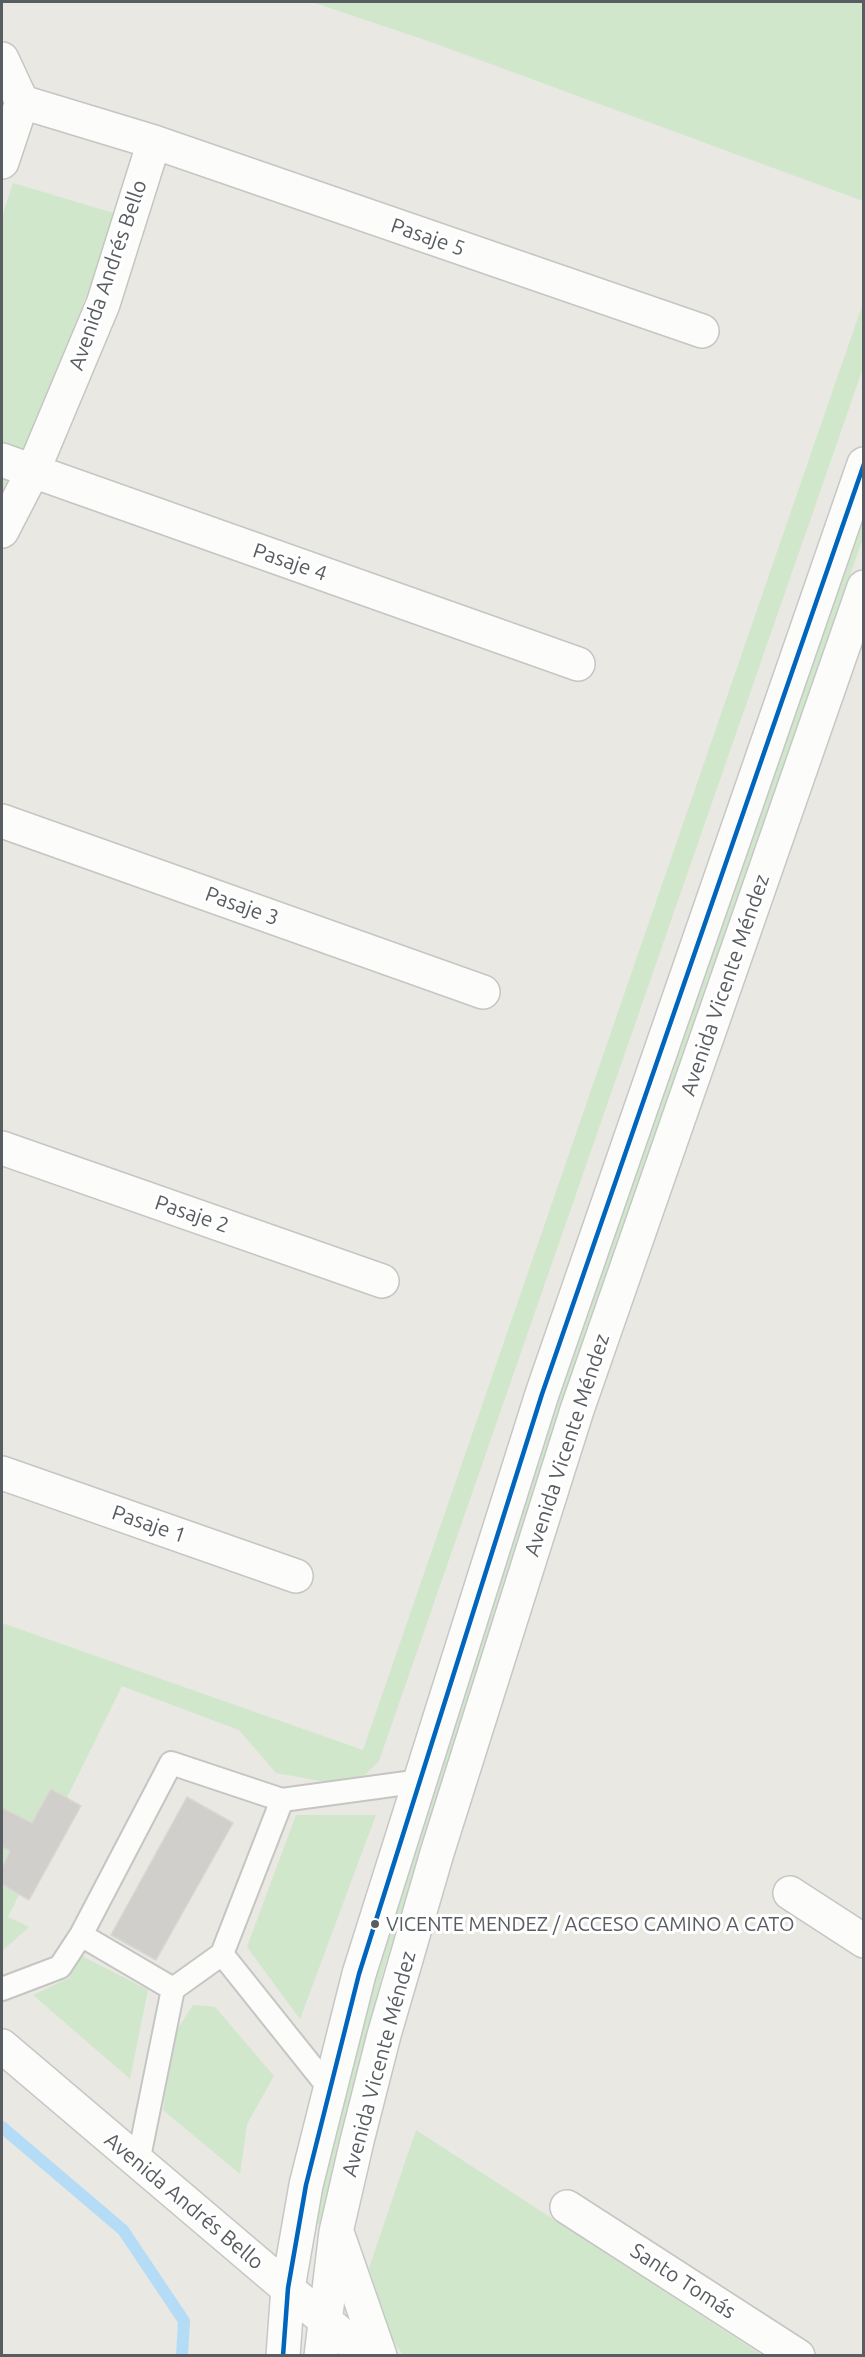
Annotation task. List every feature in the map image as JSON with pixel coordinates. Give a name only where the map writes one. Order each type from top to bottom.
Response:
[{"type":"main road","points":[[2,59],[22,102],[2,162]]},
{"type":"main road","points":[[22,102],[154,142]]},
{"type":"main road","name":"Pasaje 5","points":[[154,142],[702,331]]},
{"type":"main road","name":"Avenida Andrés Bello","points":[[2,531],[33,471],[103,304],[154,142]]},
{"type":"main road","name":"Pasaje 4","points":[[2,460],[578,664]]},
{"type":"main road","name":"Avenida Vicente Méndez","points":[[283,2355],[288,2288],[310,2171],[359,1974],[542,1394],[864,464]]},
{"type":"main road","name":"Avenida Vicente Méndez","points":[[321,2355],[336,2232],[384,2035],[417,1921],[577,1410],[864,587]]},
{"type":"main road","name":"Pasaje 3","points":[[2,821],[483,992]]},
{"type":"main road","name":"Pasaje 2","points":[[2,1148],[382,1281]]},
{"type":"main road","name":"Pasaje 1","points":[[2,1473],[296,1576]]},
{"type":"main road","points":[[790,1893],[864,1941]]},
{"type":"main road","name":"Avenida Andrés Bello","points":[[2,2046],[367,2355]]},
{"type":"main road","points":[[231,2240],[266,2251],[278,2247],[287,2231],[310,2171]]},
{"type":"main road","name":"Santo Tomás","points":[[567,2207],[798,2355]]},
{"type":"main road","points":[[336,2232],[380,2355]]},
{"type":"lane","points":[[2,1989],[60,1966],[81,1935],[171,1763],[282,1800],[420,1781]]},
{"type":"lane","points":[[138,2162],[173,1989],[222,1954],[282,1800]]},
{"type":"lane","points":[[81,1935],[173,1989]]},
{"type":"lane","points":[[222,1954],[329,2088]]},
{"type":"green space","points":[[312,2],[863,2],[863,201],[431,42]]},
{"type":"green space","points":[[13,183],[117,214],[43,410],[2,492],[2,217]]},
{"type":"green space","points":[[863,303],[863,368],[379,1761],[365,1775],[331,1783],[276,1773],[239,1730],[122,1686],[8,1917],[29,1927],[2,1951],[2,1623],[363,1750]]},
{"type":"green space","points":[[863,502],[863,538],[562,1403],[381,1978],[321,2225],[310,2222],[370,1974],[552,1398]]},
{"type":"green space","points":[[296,1815],[376,1815],[300,2019],[247,1947]]},
{"type":"green space","points":[[80,1955],[148,1990],[130,2079],[33,1995],[69,1978]]},
{"type":"green space","points":[[193,2005],[215,2007],[274,2076],[247,2124],[240,2174],[163,2110],[173,2036]]},
{"type":"green space","points":[[416,2130],[762,2355],[403,2355],[393,2341],[369,2268]]},
{"type":"building","points":[[51,1789],[81,1806],[29,1900],[2,1884],[2,1868],[10,1851],[2,1847],[2,1808],[32,1823]]},
{"type":"building","points":[[187,1797],[233,1823],[156,1960],[111,1935]]},
{"type":"waterway","points":[[2,2127],[123,2230],[184,2321],[182,2356]]},
{"type":"transit line","points":[[283,2356],[288,2288],[306,2185],[359,1974],[542,1394],[864,464]]},
{"type":"place","name":"VICENTE MENDEZ / ACCESO CAMINO A CATO","points":[[375,1924]]}]
